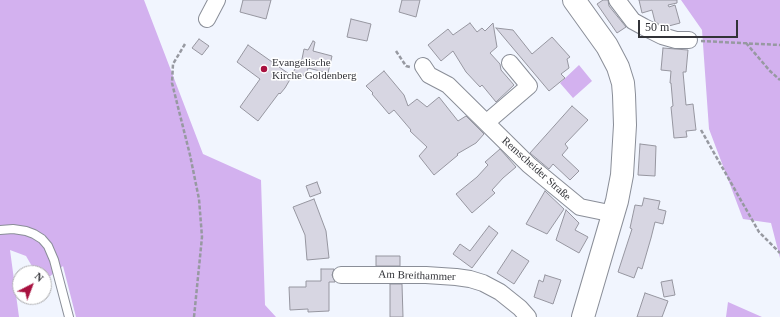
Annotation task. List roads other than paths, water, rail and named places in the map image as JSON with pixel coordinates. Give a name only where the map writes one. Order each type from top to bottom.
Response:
[{"type":"main road","points":[[574,0],[607,46],[618,67],[623,84],[625,126],[622,175],[614,214],[583,317]]},
{"type":"street","points":[[207,20],[217,0]]},
{"type":"street","points":[[617,0],[633,21],[644,28],[676,40],[689,40]]},
{"type":"street","points":[[487,122],[529,86],[510,63]]},
{"type":"street","name":"Remscheider Straße","points":[[423,66],[429,75],[448,85],[529,165],[580,207],[614,214]]},
{"type":"street","name":"Am Breithammer","points":[[341,275],[426,275],[470,279],[483,283],[500,292],[520,308],[528,317]]},
{"type":"lane","points":[[0,230],[26,230],[42,239],[48,246],[54,260],[69,317]]},
{"type":"place","name":"Evangelische Kirche Goldenberg","points":[[264,69]]}]
